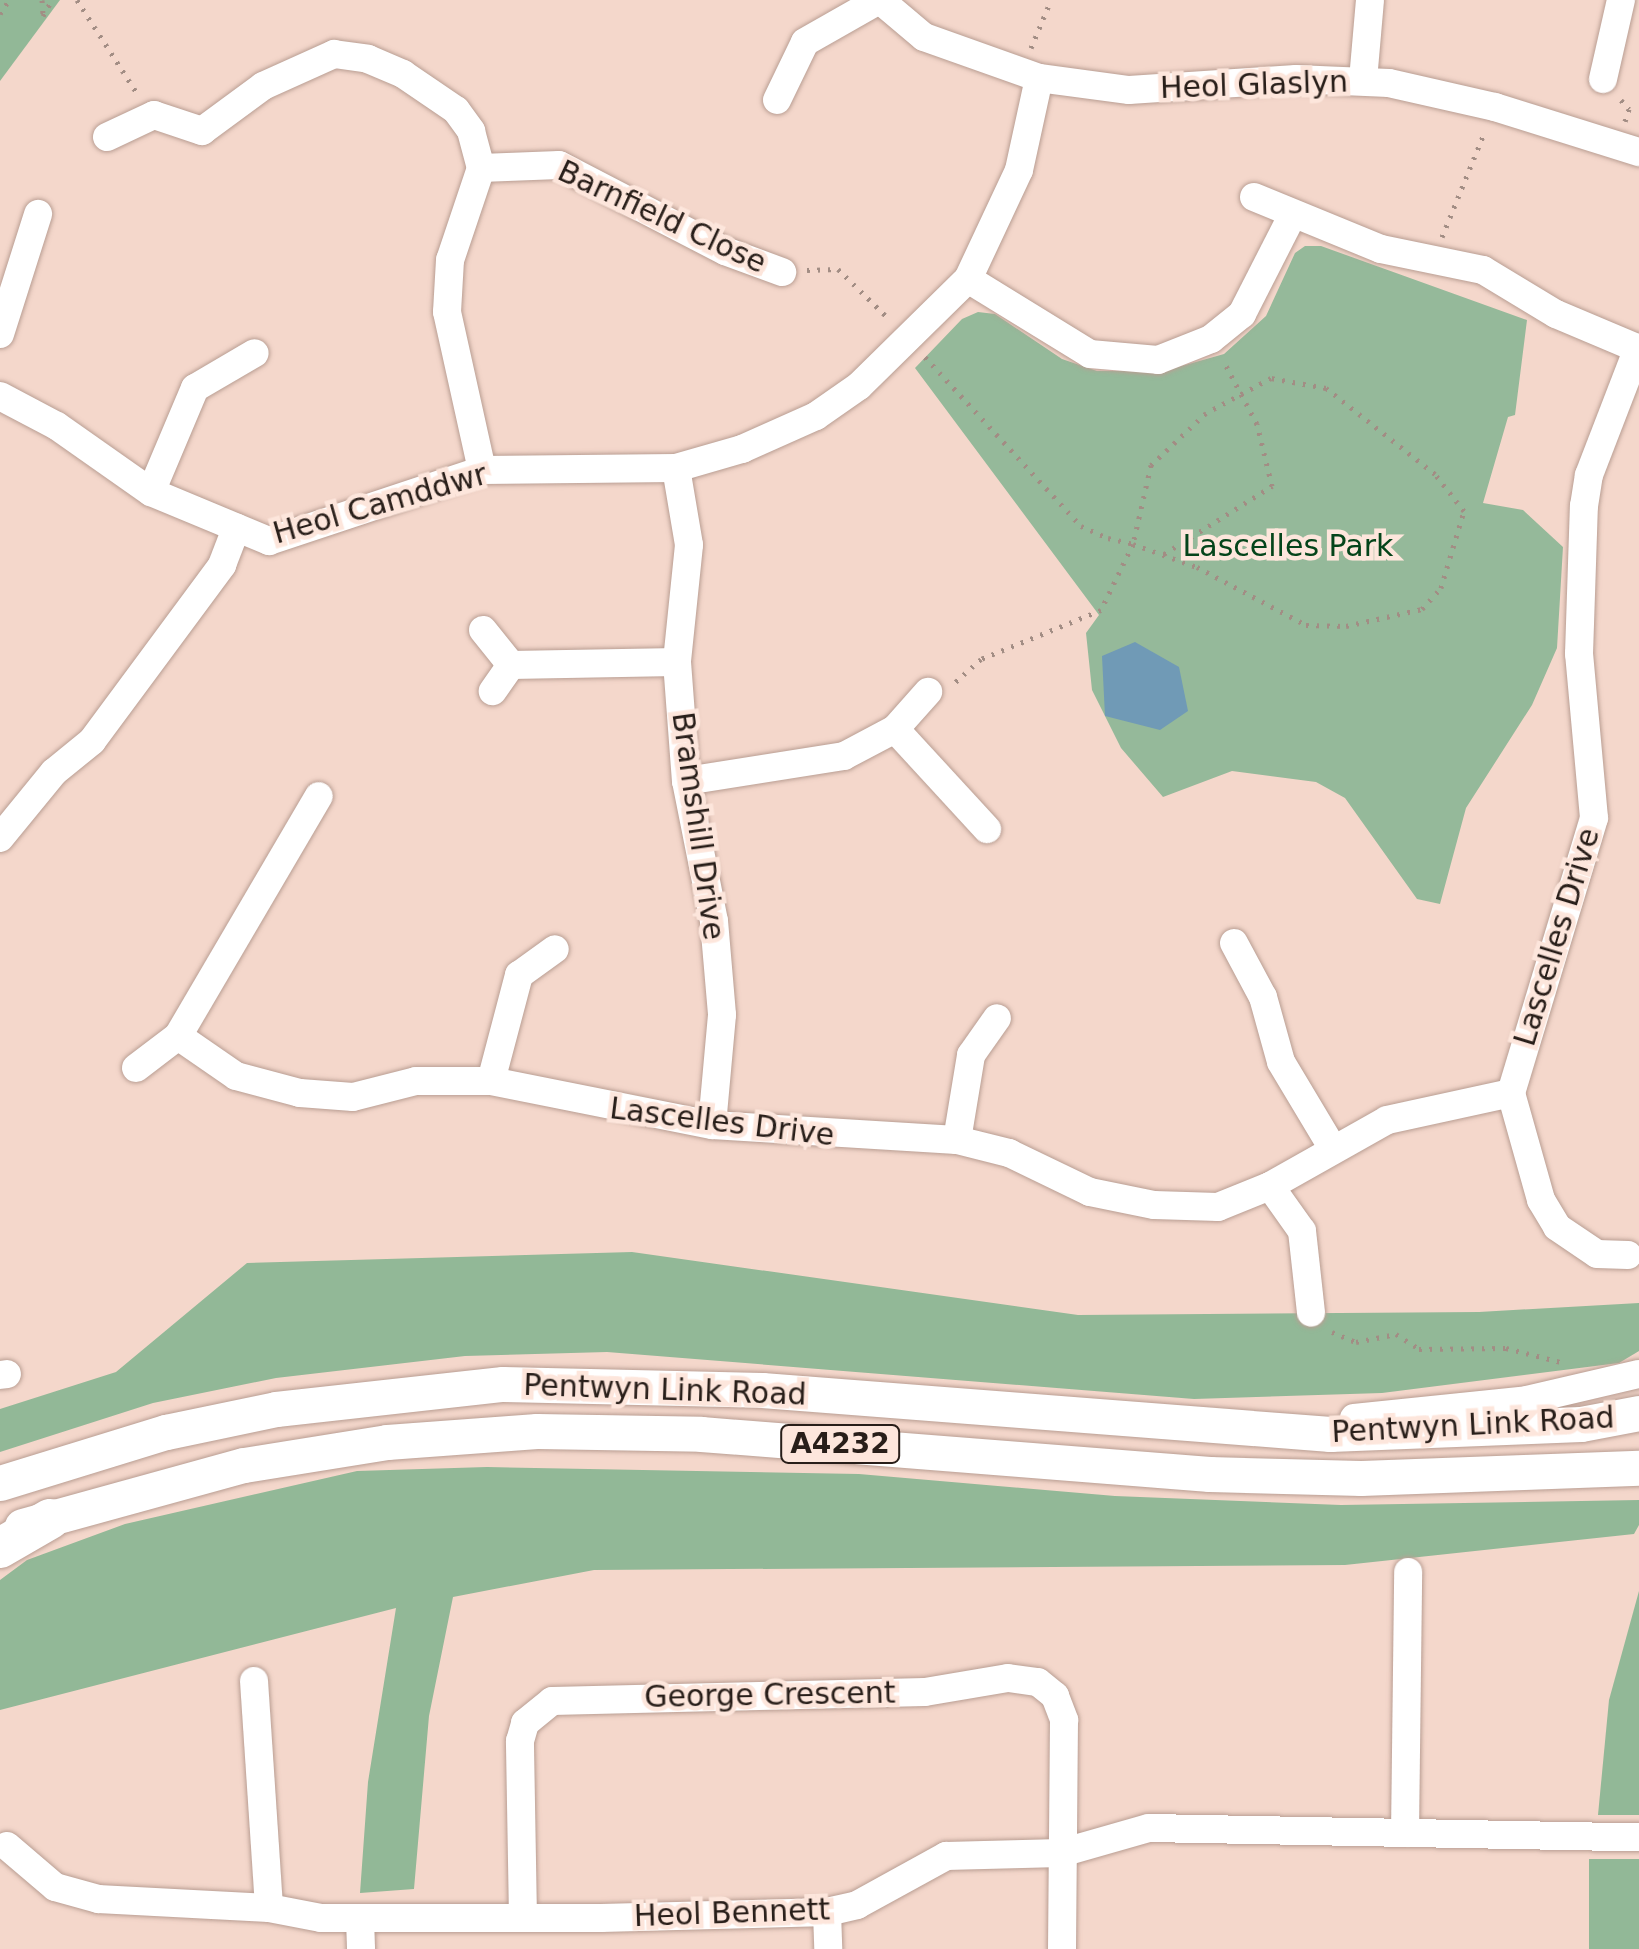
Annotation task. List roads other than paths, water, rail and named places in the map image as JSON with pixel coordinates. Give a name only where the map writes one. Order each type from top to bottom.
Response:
[{"type":"highway","points":[[0,1548],[50,1519]]},
{"type":"main road","name":"Pentwyn Link Road","points":[[0,1483],[90,1453],[276,1408],[503,1384],[762,1390],[1234,1430],[1470,1430],[1639,1412]]},
{"type":"main road","name":"Pentwyn Link Road","points":[[0,1531],[276,1460],[387,1442],[537,1431],[700,1434],[1208,1474],[1361,1478],[1639,1468]]},
{"type":"street","name":"Heol Glaslyn","points":[[879,0],[924,37],[1030,76],[1129,90],[1363,80],[1495,107],[1628,149]]},
{"type":"street","points":[[777,100],[804,42],[879,0]]},
{"type":"street","points":[[1363,80],[1370,0]]},
{"type":"street","points":[[1603,79],[1621,0]]},
{"type":"street","points":[[106,137],[154,115],[202,131],[309,60],[334,54],[368,59],[456,110],[471,131],[481,168],[450,260],[447,312],[482,470]]},
{"type":"street","name":"Heol Camddwr","points":[[0,396],[57,426],[151,492],[270,541],[482,470],[676,468],[742,449],[816,416],[910,341],[968,278],[1019,170],[1030,76]]},
{"type":"street","name":"Barnfield Close","points":[[481,168],[558,166],[725,250],[782,272]]},
{"type":"street","name":"Lascelles Drive","points":[[178,1036],[236,1076],[300,1092],[353,1097],[416,1081],[491,1081],[712,1125],[957,1140],[1009,1153],[1090,1192],[1154,1205],[1218,1207],[1270,1186],[1387,1120],[1434,1105],[1511,1094],[1594,818],[1580,654],[1584,506],[1604,431],[1638,348],[1556,314],[1483,270],[1370,246],[1254,197]]},
{"type":"street","points":[[2,330],[38,214]]},
{"type":"street","points":[[968,278],[1090,354],[1158,360],[1210,340],[1257,292],[1292,214]]},
{"type":"street","points":[[151,492],[195,388],[255,353]]},
{"type":"street","name":"Bramshill Drive","points":[[676,468],[689,544],[676,662],[686,780],[714,921],[722,1015],[712,1125]]},
{"type":"street","points":[[0,838],[54,772],[92,741],[222,564],[236,528]]},
{"type":"street","points":[[484,630],[511,665]]},
{"type":"street","points":[[511,665],[676,662]]},
{"type":"street","points":[[494,691],[511,665]]},
{"type":"street","points":[[686,780],[844,756],[895,730],[928,692]]},
{"type":"street","points":[[895,730],[940,771],[987,829]]},
{"type":"street","points":[[136,1068],[178,1036],[264,881],[319,796]]},
{"type":"street","points":[[1234,943],[1263,997],[1280,1062],[1333,1149]]},
{"type":"street","points":[[491,1081],[519,975],[555,949]]},
{"type":"street","points":[[957,1140],[971,1055],[997,1018]]},
{"type":"street","points":[[1511,1094],[1540,1200],[1557,1227],[1597,1254],[1628,1256]]},
{"type":"street","points":[[1270,1186],[1302,1231],[1311,1313]]},
{"type":"street","points":[[1234,1430],[1527,1400],[1639,1374]]},
{"type":"street","points":[[1405,1833],[1408,1572]]},
{"type":"street","name":"George Crescent","points":[[524,1918],[520,1741],[534,1711],[564,1698],[925,1692],[1008,1678],[1038,1682],[1055,1696],[1064,1720],[1062,1853]]},
{"type":"street","points":[[254,1681],[269,1908]]},
{"type":"street","name":"Heol Bennett","points":[[6,1846],[54,1887],[98,1900],[269,1908],[360,1919],[524,1918],[827,1912],[857,1905],[946,1856],[1062,1853],[1149,1828],[1639,1836]]},
{"type":"street","points":[[1062,1853],[1062,1949]]},
{"type":"street","points":[[827,1912],[828,1949]]},
{"type":"street","points":[[360,1919],[361,1949]]},
{"type":"water","points":[[1135,642],[1179,667],[1188,711],[1160,730],[1105,716],[1102,656]]},
{"type":"park label","name":"Lascelles Park","points":[[1288,546]]}]
